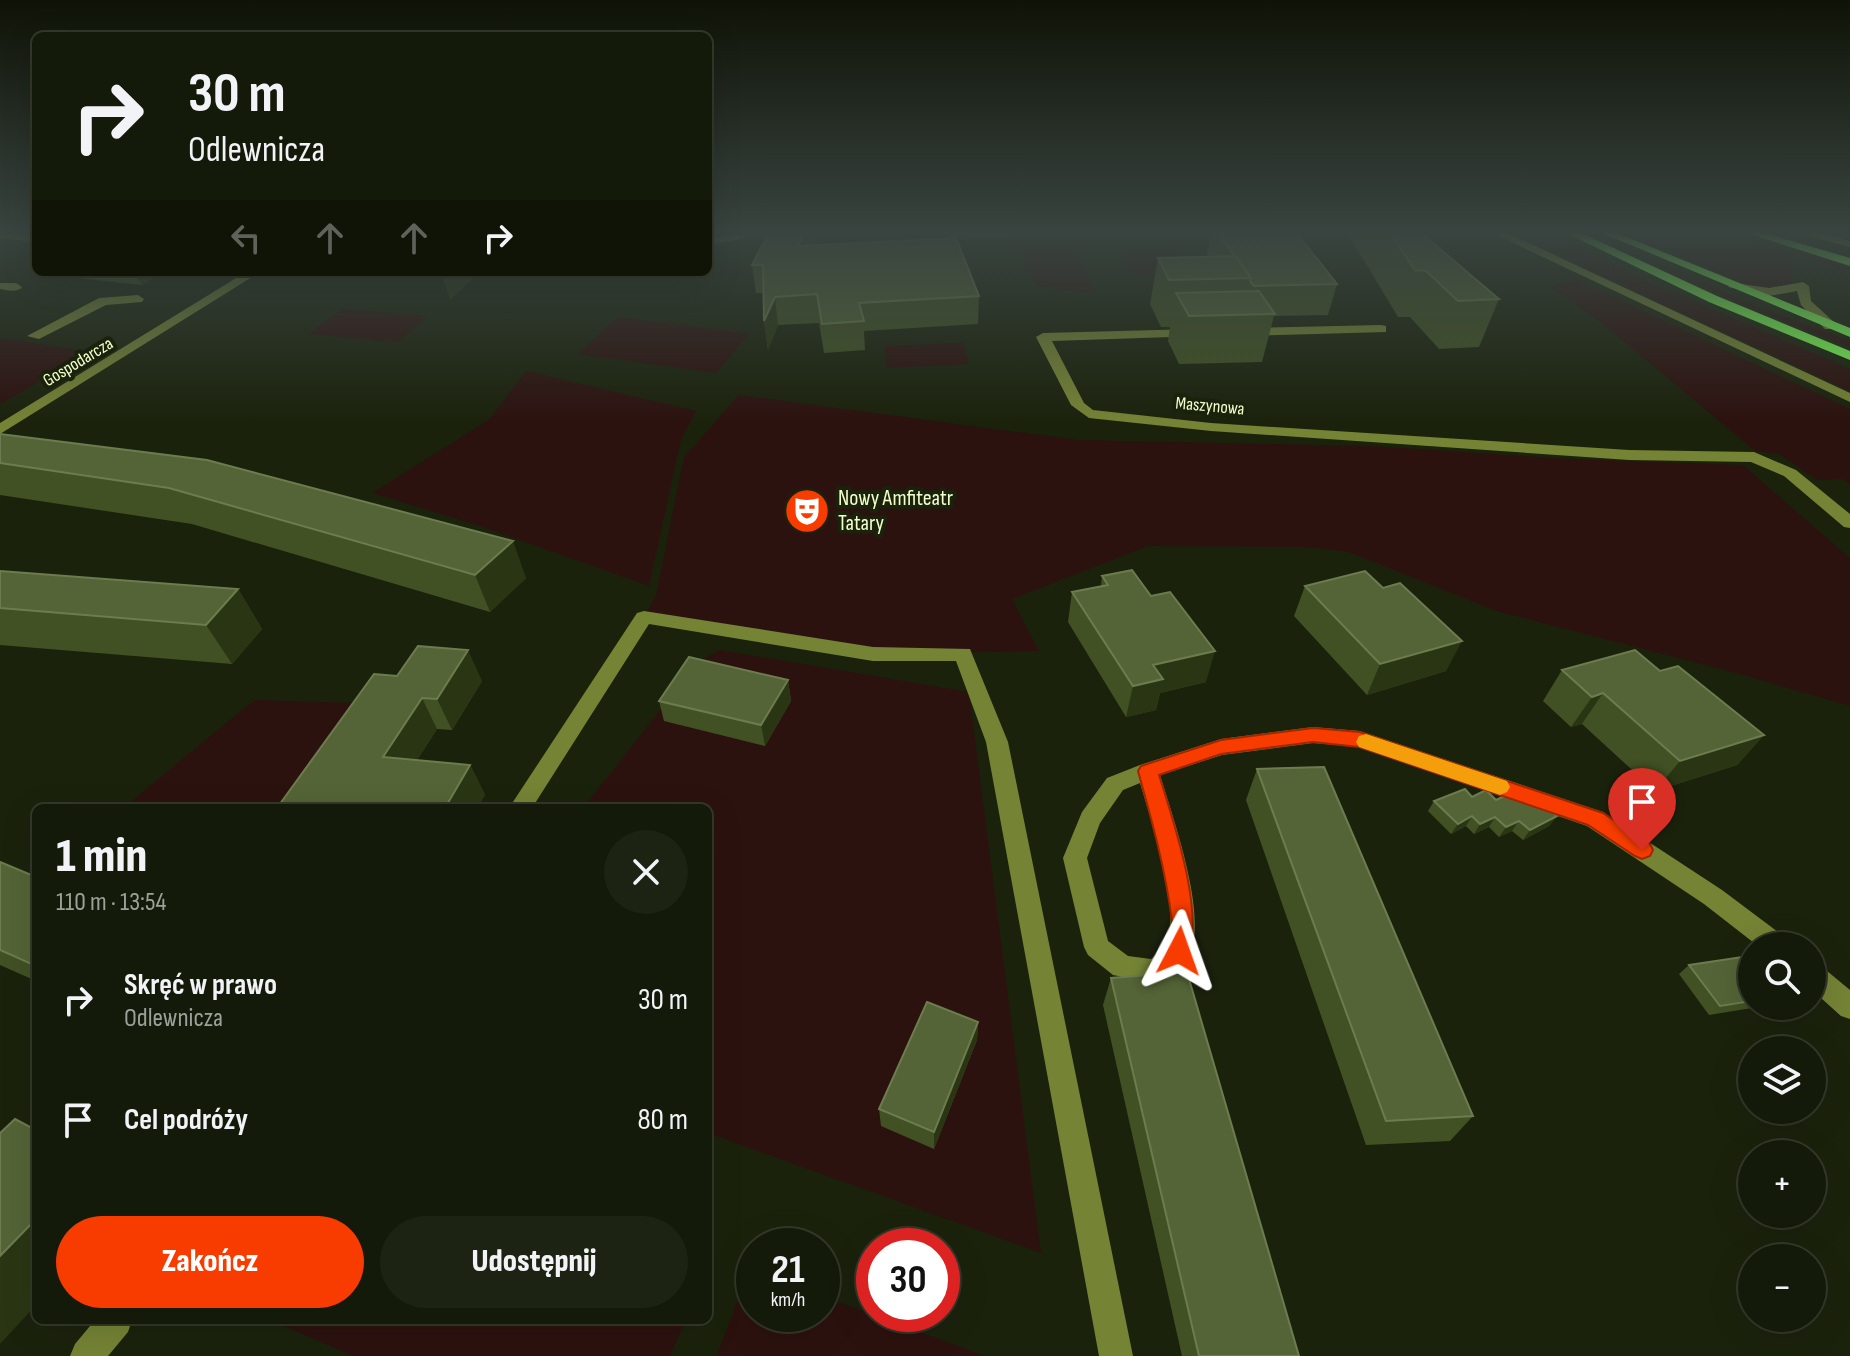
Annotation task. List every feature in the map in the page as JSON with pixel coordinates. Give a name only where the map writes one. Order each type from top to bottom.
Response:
[{"type":"main road","points":[[1705,295],[1850,356]]},
{"type":"main road","points":[[1754,295],[1850,333]]},
{"type":"street","name":"Gospodarcza","points":[[0,429],[216,295]]},
{"type":"street","points":[[1631,295],[1850,398]]},
{"type":"street","points":[[1804,295],[1805,302],[1830,326]]},
{"type":"street","points":[[34,336],[103,301],[138,299]]},
{"type":"street","name":"Maszynowa","points":[[1381,329],[1043,337],[1078,405],[1089,414],[1211,427],[1629,455],[1754,457],[1790,473],[1850,523]]},
{"type":"street","points":[[523,804],[644,617],[873,654],[963,654],[997,742],[1116,1356]]},
{"type":"street","points":[[1148,771],[1167,835],[1184,927],[1179,951],[1155,971],[1122,967],[1097,947],[1075,858],[1090,819],[1115,784],[1148,771],[1221,747],[1313,735],[1360,739],[1595,819],[1713,897],[1759,932]]},
{"type":"street","points":[[1826,986],[1850,1007]]},
{"type":"street","points":[[87,1356],[113,1324]]},
{"type":"shaded area","points":[[1563,295],[1609,295],[1850,409],[1850,485],[1842,479],[1817,480],[1779,454],[1755,451],[1603,324]]},
{"type":"shaded area","points":[[1645,295],[1679,295],[1850,369],[1850,391]]},
{"type":"shaded area","points":[[1723,295],[1730,295],[1850,341],[1850,347]]},
{"type":"shaded area","points":[[342,309],[428,316],[398,342],[309,334]]},
{"type":"shaded area","points":[[618,317],[749,334],[716,373],[578,354]]},
{"type":"shaded area","points":[[0,338],[90,352],[0,404]]},
{"type":"shaded area","points":[[963,343],[969,364],[887,368],[884,346]]},
{"type":"shaded area","points":[[526,371],[696,411],[681,440],[649,586],[477,525],[372,493],[490,419]]},
{"type":"shaded area","points":[[739,395],[1079,440],[1372,446],[1569,459],[1743,465],[1850,558],[1850,706],[1496,611],[1349,552],[1304,547],[1148,546],[1012,599],[1039,651],[873,654],[644,617],[656,595],[684,457]]},
{"type":"shaded area","points":[[720,650],[969,692],[1041,1253],[712,1134],[712,804],[586,804],[698,662]]},
{"type":"shaded area","points":[[254,700],[364,703],[300,804],[128,804]]},
{"type":"shaded area","points":[[840,1303],[856,1309],[856,1332],[920,1332],[985,1356],[716,1356],[736,1305],[736,1332],[840,1332]]},
{"type":"shaded area","points":[[279,1324],[684,1324],[670,1356],[353,1356]]},
{"type":"building","points":[[764,295],[799,295],[775,297],[764,321]]},
{"type":"building","points":[[817,295],[979,296],[859,303],[864,321],[822,324]]},
{"type":"building","points":[[1177,295],[1262,295],[1275,314],[1189,316]]},
{"type":"building","points":[[1452,295],[1495,295],[1499,299],[1458,301]]},
{"type":"building","points":[[0,434],[207,460],[513,541],[475,575],[169,488],[0,463]]},
{"type":"building","points":[[1132,570],[1151,596],[1170,592],[1215,651],[1153,665],[1163,679],[1133,686],[1072,592],[1108,585],[1102,576]]},
{"type":"building","points":[[0,571],[238,589],[206,625],[0,608]]},
{"type":"building","points":[[1365,571],[1383,588],[1400,583],[1462,641],[1380,664],[1305,586]]},
{"type":"building","points":[[418,646],[468,650],[437,699],[422,698],[383,757],[470,765],[447,804],[280,804],[374,674],[397,676]]},
{"type":"building","points":[[1635,650],[1660,671],[1678,666],[1764,735],[1680,761],[1603,693],[1592,697],[1562,670]]},
{"type":"building","points":[[689,657],[788,680],[761,725],[659,701]]},
{"type":"building","points":[[1324,767],[1473,1116],[1386,1121],[1257,769]]},
{"type":"building","points":[[1465,789],[1472,797],[1486,790],[1496,800],[1511,793],[1518,800],[1528,796],[1557,816],[1530,830],[1519,821],[1506,827],[1495,817],[1480,824],[1472,816],[1458,824],[1434,801]]},
{"type":"building","points":[[0,862],[32,875],[32,964],[0,950]]},
{"type":"building","points":[[1738,958],[1738,1003],[1720,1006],[1689,965]]},
{"type":"building","points":[[1187,972],[1299,1356],[1199,1356],[1111,978]]},
{"type":"building","points":[[927,1002],[978,1022],[934,1132],[879,1109]]},
{"type":"building","points":[[15,1119],[32,1128],[32,1223],[0,1256],[0,1133]]},
{"type":"slow traffic","points":[[1366,742],[1500,787]]},
{"type":"place","name":"Nowy Amfiteatr Tatary","points":[[807,511]]},
{"type":"route","points":[[1179,951],[1184,927],[1167,835],[1148,771],[1221,747],[1313,735],[1360,739],[1595,819],[1642,850]]}]
